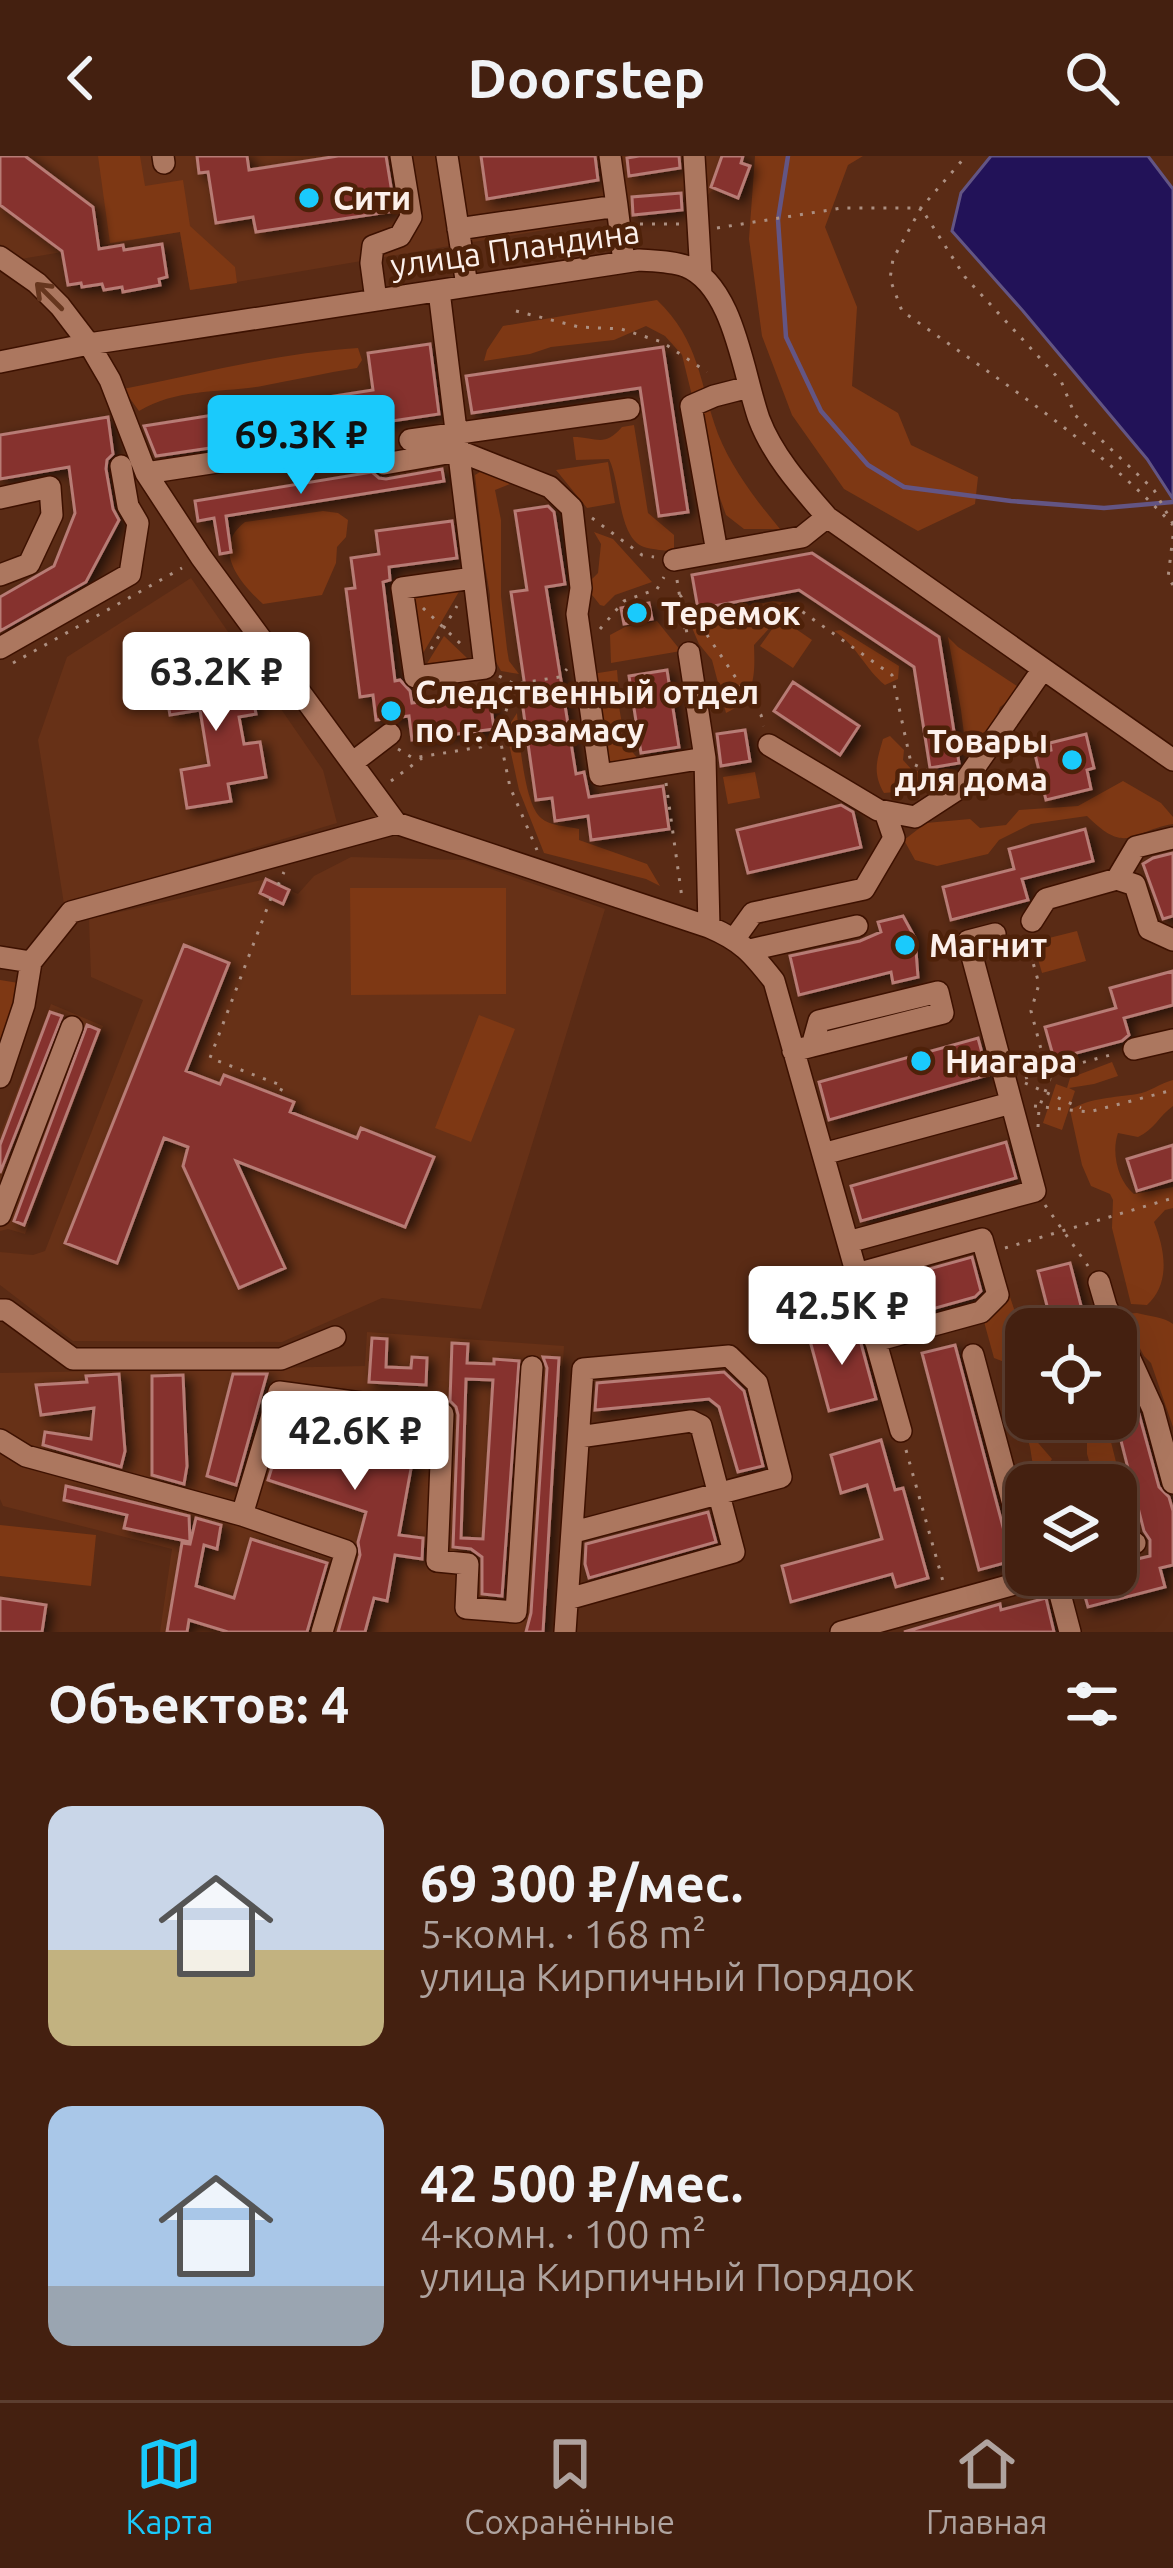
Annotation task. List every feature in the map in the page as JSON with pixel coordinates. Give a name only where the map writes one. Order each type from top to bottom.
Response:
[{"type":"street","points":[[376,300],[370,263],[374,246],[400,236],[411,217],[401,156]]},
{"type":"street","points":[[446,156],[467,286]]},
{"type":"street","points":[[610,156],[624,262]]},
{"type":"street","points":[[694,156],[701,275],[712,285],[728,316],[760,424],[791,476],[827,517],[1173,760]]},
{"type":"street","points":[[458,229],[618,216]]},
{"type":"street","points":[[0,257],[60,306],[89,344],[110,380],[146,473],[201,557],[396,823]]},
{"type":"street","name":"улица Пландина","points":[[0,362],[89,344],[639,260],[683,265],[701,275]]},
{"type":"street","points":[[439,290],[485,668],[415,677],[402,588],[473,578]]},
{"type":"street","points":[[717,552],[691,406],[749,387]]},
{"type":"street","points":[[146,473],[374,438],[384,464],[458,442],[629,409]]},
{"type":"street","points":[[410,440],[458,442],[550,488],[572,508],[581,588],[577,614],[600,775],[705,758]]},
{"type":"street","points":[[0,648],[130,574],[138,523],[128,506],[121,466]]},
{"type":"street","points":[[0,498],[50,487],[52,515],[29,564],[0,575]]},
{"type":"street","points":[[674,560],[802,536],[827,517]]},
{"type":"street","points":[[689,653],[705,758],[709,927]]},
{"type":"street","points":[[769,745],[886,812],[915,817],[961,787],[1042,669]]},
{"type":"street","points":[[352,763],[385,738]]},
{"type":"street","points":[[742,944],[752,913],[864,889],[894,838],[886,812]]},
{"type":"street","points":[[0,1077],[24,1004],[31,962],[70,912],[396,823],[709,927],[742,944],[774,981],[802,1048],[823,1154],[902,1436]]},
{"type":"street","points":[[1117,879],[1136,847],[1173,838]]},
{"type":"street","points":[[1032,921],[1046,899],[1117,879],[1135,885],[1149,929],[1173,940]]},
{"type":"street","points":[[742,944],[857,926]]},
{"type":"street","points":[[848,1242],[1035,1191],[968,941],[995,934]]},
{"type":"street","points":[[0,958],[31,962]]},
{"type":"street","points":[[938,992],[944,1013],[802,1048],[817,1012],[938,992]]},
{"type":"street","points":[[0,1215],[72,1027]]},
{"type":"street","points":[[1134,1049],[1173,1040]]},
{"type":"street","points":[[823,1154],[1011,1103]]},
{"type":"street","points":[[856,1274],[982,1239],[998,1294],[981,1312],[875,1341]]},
{"type":"street","points":[[1099,1282],[1154,1409],[1173,1483]]},
{"type":"street","points":[[0,1310],[73,1359],[281,1358],[335,1337]]},
{"type":"street","points":[[974,1355],[1005,1473]]},
{"type":"street","points":[[566,1632],[583,1369],[729,1356],[757,1383],[782,1477],[574,1532]]},
{"type":"street","points":[[242,1515],[279,1393],[443,1414],[436,1561],[468,1564],[466,1608],[516,1612],[532,1367]]},
{"type":"street","points":[[568,1599],[734,1552],[701,1426],[691,1421],[579,1436]]},
{"type":"street","points":[[0,1440],[26,1456],[242,1515],[346,1551],[322,1632]]},
{"type":"street","points":[[842,1632],[1005,1586]]},
{"type":"street","points":[[1052,1596],[1070,1632]]},
{"type":"path","points":[[966,156],[921,208],[893,259],[890,279],[902,311],[1084,443],[1173,524]]},
{"type":"path","points":[[618,216],[698,230],[842,208],[921,208]]},
{"type":"path","points":[[921,208],[965,277],[1060,381],[1075,415],[1154,490],[1173,524]]},
{"type":"path","points":[[516,311],[578,327],[621,329],[662,342],[707,372]]},
{"type":"path","points":[[1173,536],[1168,578],[1173,585]]},
{"type":"path","points":[[0,667],[19,662],[201,557]]},
{"type":"path","points":[[402,588],[485,668],[514,684],[560,677],[624,601],[657,589],[674,560]]},
{"type":"path","points":[[674,560],[685,631],[800,610],[892,675],[911,763],[961,787]]},
{"type":"path","points":[[415,677],[473,578]]},
{"type":"path","points":[[680,595],[761,715],[769,745]]},
{"type":"path","points":[[514,684],[499,733],[510,788],[540,857]]},
{"type":"path","points":[[385,738],[413,758],[481,747],[499,733]]},
{"type":"path","points":[[374,793],[424,757]]},
{"type":"path","points":[[664,765],[682,900]]},
{"type":"path","points":[[272,898],[209,1058],[283,1086],[278,1096]]},
{"type":"path","points":[[1032,921],[1026,937],[1040,984],[1031,1011],[1050,1071],[1038,1127]]},
{"type":"path","points":[[1089,1112],[1018,1080],[1134,1049]]},
{"type":"path","points":[[1011,1103],[1089,1112],[1173,1090]]},
{"type":"path","points":[[1035,1191],[1099,1282]]},
{"type":"path","points":[[986,1254],[1173,1198]]},
{"type":"path","points":[[902,1436],[948,1602]]},
{"type":"shaded area","points":[[0,156],[743,156],[741,163],[750,166],[738,198],[714,189],[692,210],[633,215],[190,290],[180,232],[21,259],[0,244]]},
{"type":"shaded area","points":[[98,156],[140,156],[145,186],[183,180],[190,226],[235,267],[237,283],[190,290],[180,232],[110,243]]},
{"type":"shaded area","points":[[755,156],[863,156],[848,165],[825,227],[857,307],[852,386],[898,413],[911,445],[978,477],[975,504],[918,531],[844,489],[792,415],[762,336],[749,239]]},
{"type":"shaded area","points":[[991,156],[1148,156],[1173,189],[1173,499],[1147,459],[952,231],[961,193]]},
{"type":"shaded area","points":[[657,300],[690,347],[730,460],[780,529],[744,529],[726,515],[682,355],[665,336],[646,326],[614,340],[484,361],[503,326]]},
{"type":"shaded area","points":[[358,348],[362,360],[357,368],[184,395],[139,411],[123,389],[269,359]]},
{"type":"shaded area","points":[[634,425],[648,513],[674,535],[674,552],[644,547],[629,533],[609,459],[576,460],[573,437],[605,439]]},
{"type":"shaded area","points":[[608,462],[615,503],[587,508],[556,470]]},
{"type":"shaded area","points":[[485,469],[515,482],[495,490],[501,520],[507,649],[519,674],[501,671],[490,634],[490,595],[475,475]]},
{"type":"shaded area","points":[[323,511],[348,520],[346,537],[337,547],[336,563],[322,595],[263,604],[232,565],[230,543],[235,532],[245,522]]},
{"type":"shaded area","points":[[594,532],[613,539],[652,582],[600,605],[585,586],[598,573],[601,544]]},
{"type":"shaded area","points":[[191,578],[323,770],[337,823],[64,904],[38,740],[67,657]]},
{"type":"shaded area","points":[[464,583],[415,667],[406,592]]},
{"type":"shaded area","points":[[773,601],[792,603],[754,645],[748,693],[726,713],[712,660],[690,623]]},
{"type":"shaded area","points":[[780,618],[812,640],[793,668],[760,646]]},
{"type":"shaded area","points":[[657,621],[681,651],[611,663],[610,635]]},
{"type":"shaded area","points":[[841,630],[899,666],[898,679],[885,685],[834,631]]},
{"type":"shaded area","points":[[444,636],[467,658],[463,663],[423,670]]},
{"type":"shaded area","points":[[948,637],[1023,690],[1000,707],[994,723],[967,758],[961,710]]},
{"type":"shaded area","points":[[617,670],[618,682],[596,695],[598,699],[617,696],[623,729],[603,736],[620,737],[639,760],[603,768],[592,674]]},
{"type":"shaded area","points":[[517,713],[526,785],[541,818],[579,829],[579,840],[647,864],[660,886],[544,853],[519,790],[506,730]]},
{"type":"shaded area","points":[[890,736],[904,750],[903,760],[913,771],[924,771],[917,783],[884,793],[877,766],[883,739]]},
{"type":"shaded area","points":[[755,772],[760,798],[728,804],[723,777]]},
{"type":"shaded area","points":[[1123,781],[1161,803],[1173,824],[1121,838],[1087,816],[1031,824],[999,840],[988,854],[937,866],[915,860],[904,840],[926,823],[970,819],[980,828],[1006,825],[1019,810],[1078,806]]},
{"type":"shaded area","points":[[351,857],[465,860],[605,909],[481,1309],[382,1298],[282,1342],[73,1341],[0,1285],[0,1252],[33,1255],[45,1251],[143,1000],[91,977],[89,919],[266,879],[298,894],[314,876]]},
{"type":"shaded area","points":[[350,888],[506,888],[506,994],[351,995]]},
{"type":"shaded area","points":[[1077,931],[1086,961],[1042,973],[1033,942]]},
{"type":"shaded area","points":[[0,980],[25,984],[0,1062]]},
{"type":"shaded area","points":[[51,1004],[103,1026],[25,1234],[0,1231],[0,1135]]},
{"type":"shaded area","points":[[479,1015],[515,1029],[471,1142],[435,1128]]},
{"type":"shaded area","points":[[1112,1062],[1118,1076],[1069,1088],[1075,1091],[1062,1130],[1043,1123],[1056,1084],[1067,1088],[1070,1078]]},
{"type":"shaded area","points":[[1173,1080],[1173,1106],[1144,1134],[1118,1133],[1116,1141],[1120,1174],[1134,1194],[1173,1187],[1173,1208],[1154,1222],[1163,1255],[1160,1287],[1147,1305],[1131,1304],[1112,1228],[1113,1200],[1091,1186],[1070,1110],[1095,1100],[1142,1093]]},
{"type":"shaded area","points":[[1009,1294],[1014,1308],[1005,1308],[1005,1362],[994,1358],[983,1318]]},
{"type":"shaded area","points":[[1137,1313],[1173,1324],[1173,1427],[1151,1363],[1137,1343]]},
{"type":"shaded area","points":[[367,1332],[564,1346],[545,1632],[160,1632],[172,1549],[3,1506],[0,1373],[365,1366]]},
{"type":"shaded area","points":[[1028,1440],[1036,1440],[1052,1459],[1049,1464],[1033,1464]]},
{"type":"shaded area","points":[[1087,1440],[1110,1440],[1116,1464],[1090,1464]]},
{"type":"shaded area","points":[[0,1525],[96,1535],[91,1586],[0,1576]]},
{"type":"building","points":[[0,156],[25,156],[93,207],[99,249],[162,244],[167,277],[159,279],[160,285],[123,292],[122,287],[104,290],[102,284],[68,285],[62,251],[0,205]]},
{"type":"building","name":"Сити","points":[[197,156],[247,156],[249,170],[338,156],[386,156],[395,211],[256,232],[253,217],[216,223],[208,172],[199,173]]},
{"type":"building","points":[[481,156],[595,156],[598,180],[487,199]]},
{"type":"building","points":[[679,156],[680,168],[629,176],[627,158]]},
{"type":"building","points":[[722,156],[743,156],[741,163],[750,166],[738,198],[711,187]]},
{"type":"building","points":[[681,193],[682,210],[633,215],[632,197]]},
{"type":"building","points":[[430,344],[439,414],[156,456],[144,426],[373,390],[368,353]]},
{"type":"building","points":[[663,347],[688,512],[659,516],[640,388],[472,413],[466,376]]},
{"type":"building","points":[[108,417],[113,454],[106,469],[119,520],[86,582],[0,631],[0,597],[54,566],[75,513],[69,467],[0,479],[0,435]]},
{"type":"building","points":[[442,469],[444,481],[226,516],[231,552],[220,554],[214,518],[198,521],[195,501],[372,472],[386,479]]},
{"type":"building","points":[[548,506],[554,512],[565,584],[546,587],[576,774],[584,772],[589,797],[663,786],[669,829],[591,840],[588,816],[555,821],[552,798],[536,800],[511,592],[527,590],[515,511]]},
{"type":"building","points":[[452,521],[457,558],[389,567],[390,580],[383,582],[395,681],[400,680],[410,691],[412,703],[489,693],[494,729],[412,740],[409,716],[376,720],[373,695],[360,697],[346,589],[355,588],[351,558],[379,554],[376,531]]},
{"type":"building","points":[[812,553],[939,637],[959,763],[930,768],[914,667],[799,590],[698,609],[692,575]]},
{"type":"building","points":[[649,603],[652,619],[624,624],[621,608]]},
{"type":"building","points":[[209,668],[212,683],[249,677],[256,714],[239,717],[244,744],[260,742],[266,777],[228,784],[231,801],[187,808],[181,770],[209,765],[200,710],[170,715],[163,676]]},
{"type":"building","points":[[667,670],[679,747],[641,753],[629,676]]},
{"type":"building","points":[[793,682],[859,726],[840,755],[774,711]]},
{"type":"building","points":[[745,730],[750,761],[721,766],[717,734]]},
{"type":"building","points":[[1086,734],[1094,768],[1087,770],[1091,789],[1046,800],[1035,754],[1051,750],[1050,743]]},
{"type":"building","points":[[841,805],[853,812],[861,847],[748,873],[737,830]]},
{"type":"building","points":[[1085,829],[1093,861],[1022,879],[1028,900],[951,920],[943,887],[1014,869],[1009,849]]},
{"type":"building","points":[[1173,853],[1173,916],[1163,919],[1143,864]]},
{"type":"building","points":[[266,879],[289,890],[283,904],[260,893]]},
{"type":"building","points":[[903,916],[915,938],[918,977],[893,983],[891,972],[799,995],[790,956],[860,941],[881,932],[878,922]]},
{"type":"building","points":[[184,945],[229,963],[186,1071],[220,1084],[224,1075],[294,1102],[290,1112],[357,1138],[361,1128],[434,1157],[405,1227],[236,1161],[285,1268],[239,1288],[183,1166],[188,1147],[164,1138],[117,1263],[65,1243]]},
{"type":"building","points":[[1173,971],[1173,1005],[1124,1018],[1129,1035],[1122,1041],[1054,1059],[1045,1027],[1116,1008],[1110,988]]},
{"type":"building","points":[[50,1012],[62,1016],[0,1173],[0,1145]]},
{"type":"building","points":[[87,1025],[99,1030],[24,1225],[14,1221]]},
{"type":"building","points":[[978,1038],[988,1075],[829,1120],[819,1082]]},
{"type":"building","points":[[1006,1142],[1016,1178],[861,1221],[851,1186]]},
{"type":"building","points":[[1173,1145],[1173,1180],[1137,1191],[1127,1159]]},
{"type":"building","points":[[972,1257],[981,1291],[975,1297],[893,1320],[882,1282]]},
{"type":"building","points":[[1070,1263],[1082,1308],[1048,1308],[1038,1271]]},
{"type":"building","points":[[856,1325],[876,1399],[829,1411],[809,1337]]},
{"type":"building","points":[[372,1338],[387,1339],[386,1367],[411,1368],[412,1357],[427,1358],[426,1385],[369,1382]]},
{"type":"building","points":[[452,1343],[468,1344],[467,1363],[519,1361],[502,1596],[482,1594],[482,1557],[471,1549],[453,1547],[458,1415],[450,1401]],"holes":[[[466,1379],[493,1380],[483,1539],[461,1538]]]},
{"type":"building","points":[[955,1345],[1005,1534],[1005,1563],[979,1570],[922,1353]]},
{"type":"building","points":[[543,1357],[559,1358],[543,1632],[526,1632],[547,1368]]},
{"type":"building","points":[[724,1372],[744,1391],[763,1466],[738,1472],[719,1407],[709,1399],[595,1410],[597,1383]]},
{"type":"building","points":[[119,1374],[125,1451],[121,1467],[43,1445],[45,1432],[91,1439],[94,1408],[41,1415],[36,1385],[87,1382],[86,1376]]},
{"type":"building","points":[[233,1374],[267,1374],[236,1485],[207,1476]]},
{"type":"building","points":[[183,1375],[184,1484],[152,1475],[152,1376]]},
{"type":"building","points":[[290,1409],[386,1434],[388,1425],[427,1437],[426,1455],[414,1452],[399,1535],[423,1538],[422,1559],[395,1555],[387,1601],[374,1598],[365,1632],[338,1632],[360,1555],[358,1542],[366,1512],[268,1480]]},
{"type":"building","points":[[1137,1410],[1159,1487],[1173,1511],[1173,1565],[1160,1568],[1165,1587],[1137,1594],[1137,1559],[1150,1556],[1150,1540],[1137,1504],[1137,1464],[1127,1464],[1121,1440],[1137,1440]]},
{"type":"building","points":[[881,1440],[895,1490],[903,1488],[928,1578],[896,1587],[892,1574],[791,1602],[782,1566],[882,1539],[867,1485],[841,1493],[831,1455]]},
{"type":"building","points":[[66,1486],[189,1516],[190,1542],[124,1528],[127,1515],[64,1500]]},
{"type":"building","points":[[708,1512],[716,1542],[589,1578],[586,1544]]},
{"type":"building","points":[[196,1518],[221,1525],[217,1549],[204,1545],[196,1586],[234,1598],[251,1539],[327,1563],[307,1632],[228,1632],[189,1620],[187,1632],[167,1632],[182,1543],[190,1544]]},
{"type":"building","points":[[1085,1596],[1130,1596],[1088,1607]]},
{"type":"building","points":[[0,1598],[46,1605],[42,1632],[0,1632]]},
{"type":"building","points":[[1046,1598],[1054,1632],[904,1632],[1000,1604],[1001,1610]]},
{"type":"waterway","points":[[788,156],[778,220],[786,337],[821,411],[868,465],[904,487],[1011,501],[1104,508],[1173,502]]},
{"type":"place","name":"Сити","points":[[309,198]]},
{"type":"place","name":"Теремок","points":[[637,613]]},
{"type":"place","name":"Следственный отдел по г. Арзамасу","points":[[391,711]]},
{"type":"place","name":"Товары для дома","points":[[1072,760]]},
{"type":"place","name":"Магнит","points":[[905,945]]},
{"type":"place","name":"Ниагара","points":[[921,1061]]}]
